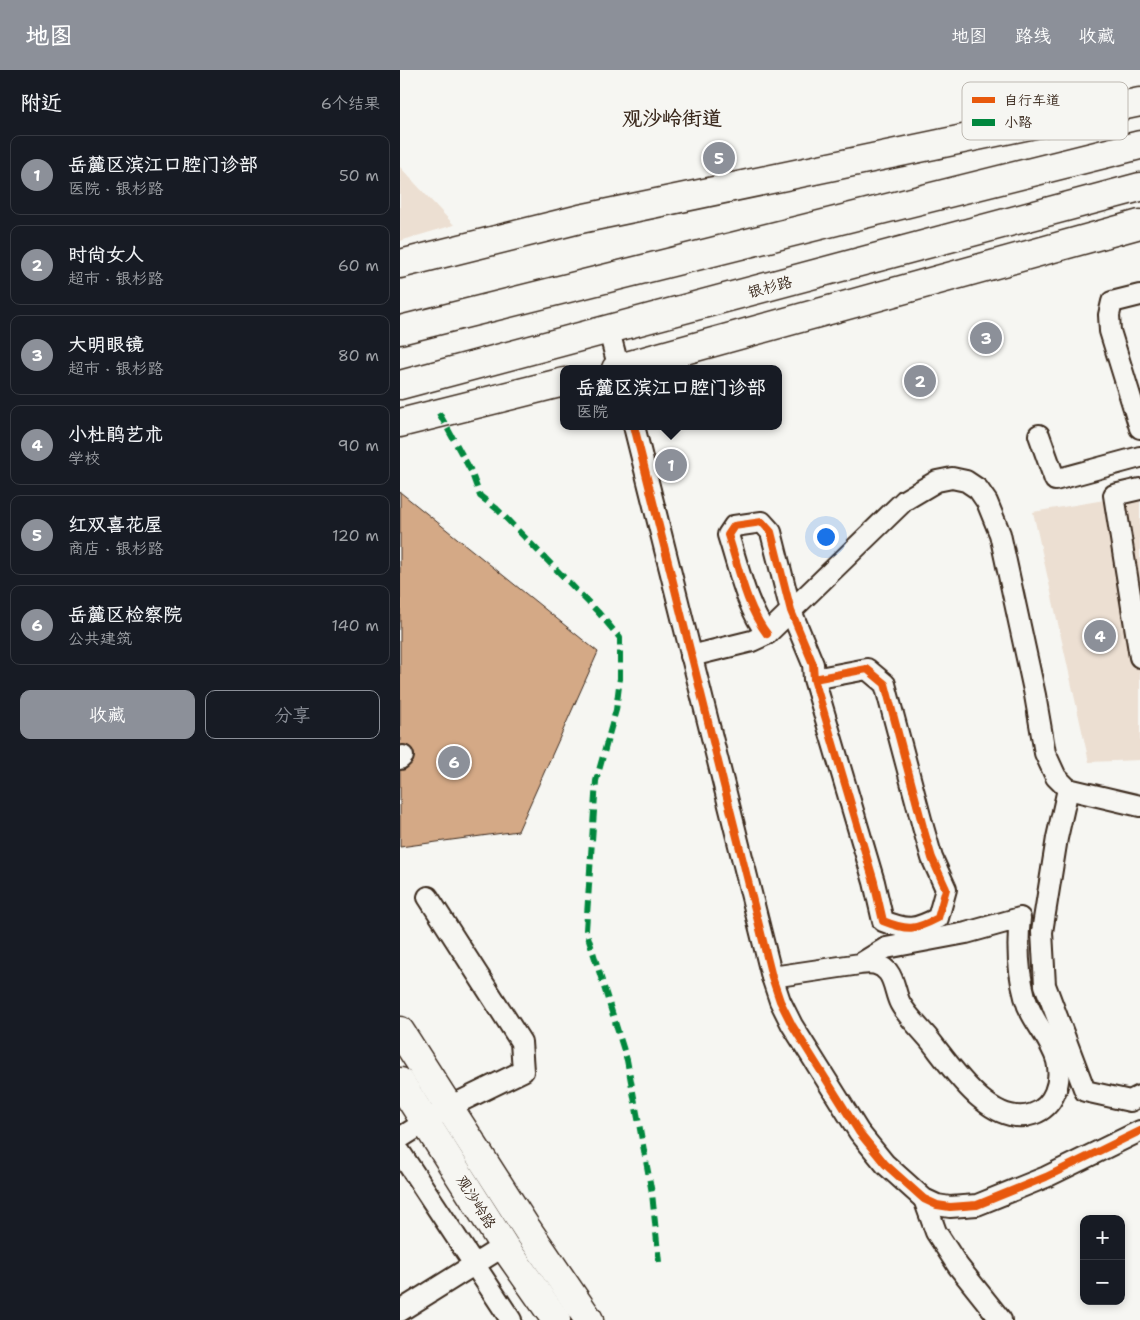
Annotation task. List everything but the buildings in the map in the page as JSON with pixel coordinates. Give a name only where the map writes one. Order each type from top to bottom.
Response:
[{"type":"street","points":[[400,264],[580,219],[962,139]]},
{"type":"street","points":[[400,330],[1140,145]]},
{"type":"street","name":"银杉路","points":[[400,385],[609,331],[1140,187]]},
{"type":"street","points":[[629,365],[1140,224]]},
{"type":"street","points":[[1140,295],[1112,302],[1109,315],[1110,331],[1140,428]]},
{"type":"street","points":[[609,331],[617,365]]},
{"type":"street","points":[[400,423],[560,383]]},
{"type":"street","points":[[635,430],[772,977],[780,1001],[792,1025],[859,1132],[885,1164],[924,1199],[950,1208],[977,1205],[1046,1177],[1140,1131]]},
{"type":"street","points":[[1039,435],[1055,480],[1140,457]]},
{"type":"street","points":[[691,656],[752,641],[767,634],[905,500],[937,481],[952,478],[966,481],[978,489],[987,502],[1000,534],[1035,695],[1045,753],[1056,777],[1068,789],[1140,806]]},
{"type":"street","points":[[1140,489],[1114,495],[1140,657]]},
{"type":"street","points":[[767,634],[756,620],[728,535],[734,526],[762,522],[771,532],[791,612],[813,664],[814,679],[874,882],[883,921],[900,928],[918,928],[938,918],[946,889],[932,858],[885,684],[867,669],[814,679]]},
{"type":"street","points":[[1068,789],[1057,838],[1042,932],[1045,985],[1085,1091],[1130,1101],[1140,1096]]},
{"type":"street","points":[[400,1138],[449,1107],[523,1071],[521,1042],[428,897]]},
{"type":"street","points":[[772,977],[860,964],[870,962],[887,971],[901,1004],[968,1087],[988,1105],[1016,1117],[1033,1114],[1046,1106],[1057,1091],[1057,1062],[1046,1038],[1032,1018],[1025,997],[1016,945],[1020,918],[966,933],[886,948],[860,964]]},
{"type":"street","points":[[400,1031],[527,1229],[588,1318]]},
{"type":"street","points":[[403,1092],[432,1080]]},
{"type":"street","name":"观沙岭路","points":[[403,1092],[426,1122],[504,1246],[556,1320]]},
{"type":"street","points":[[400,1152],[511,1320]]},
{"type":"street","points":[[924,1199],[936,1232],[958,1266],[1001,1320]]},
{"type":"street","points":[[400,1311],[504,1246]]},
{"type":"shaded area","points":[[400,167],[454,225],[400,241]]},
{"type":"shaded area","points":[[1140,494],[1140,760],[1089,762],[1033,512]]},
{"type":"marked path","points":[[439,413],[471,471],[480,496],[497,509],[598,612],[620,638],[620,678],[616,710],[596,781],[586,930],[627,1060],[652,1193],[659,1262]]},
{"type":"cycle path","points":[[635,430],[772,977],[780,1001],[792,1025],[859,1132],[885,1164],[924,1199],[937,1205],[950,1207],[977,1205],[1046,1177],[1140,1131]]},
{"type":"cycle path","points":[[767,634],[748,599],[728,535],[734,526],[762,522],[771,532],[791,611],[813,664],[814,679],[874,882],[883,921],[905,928],[917,927],[930,922],[938,918],[946,889],[932,858],[885,684],[867,669],[814,679]]},
{"type":"place","name":"红双喜花屋","points":[[719,158]]},
{"type":"place","name":"大明眼镜","points":[[986,338]]},
{"type":"place","name":"时尚女人","points":[[920,381]]},
{"type":"place","name":"岳麓区滨江口腔门诊部","points":[[671,465]]},
{"type":"place","name":"小杜鹃艺术","points":[[1100,636]]},
{"type":"place","name":"岳麓区检察院","points":[[454,762]]},
{"type":"district","name":"观沙岭街道","points":[[672,118]]}]
